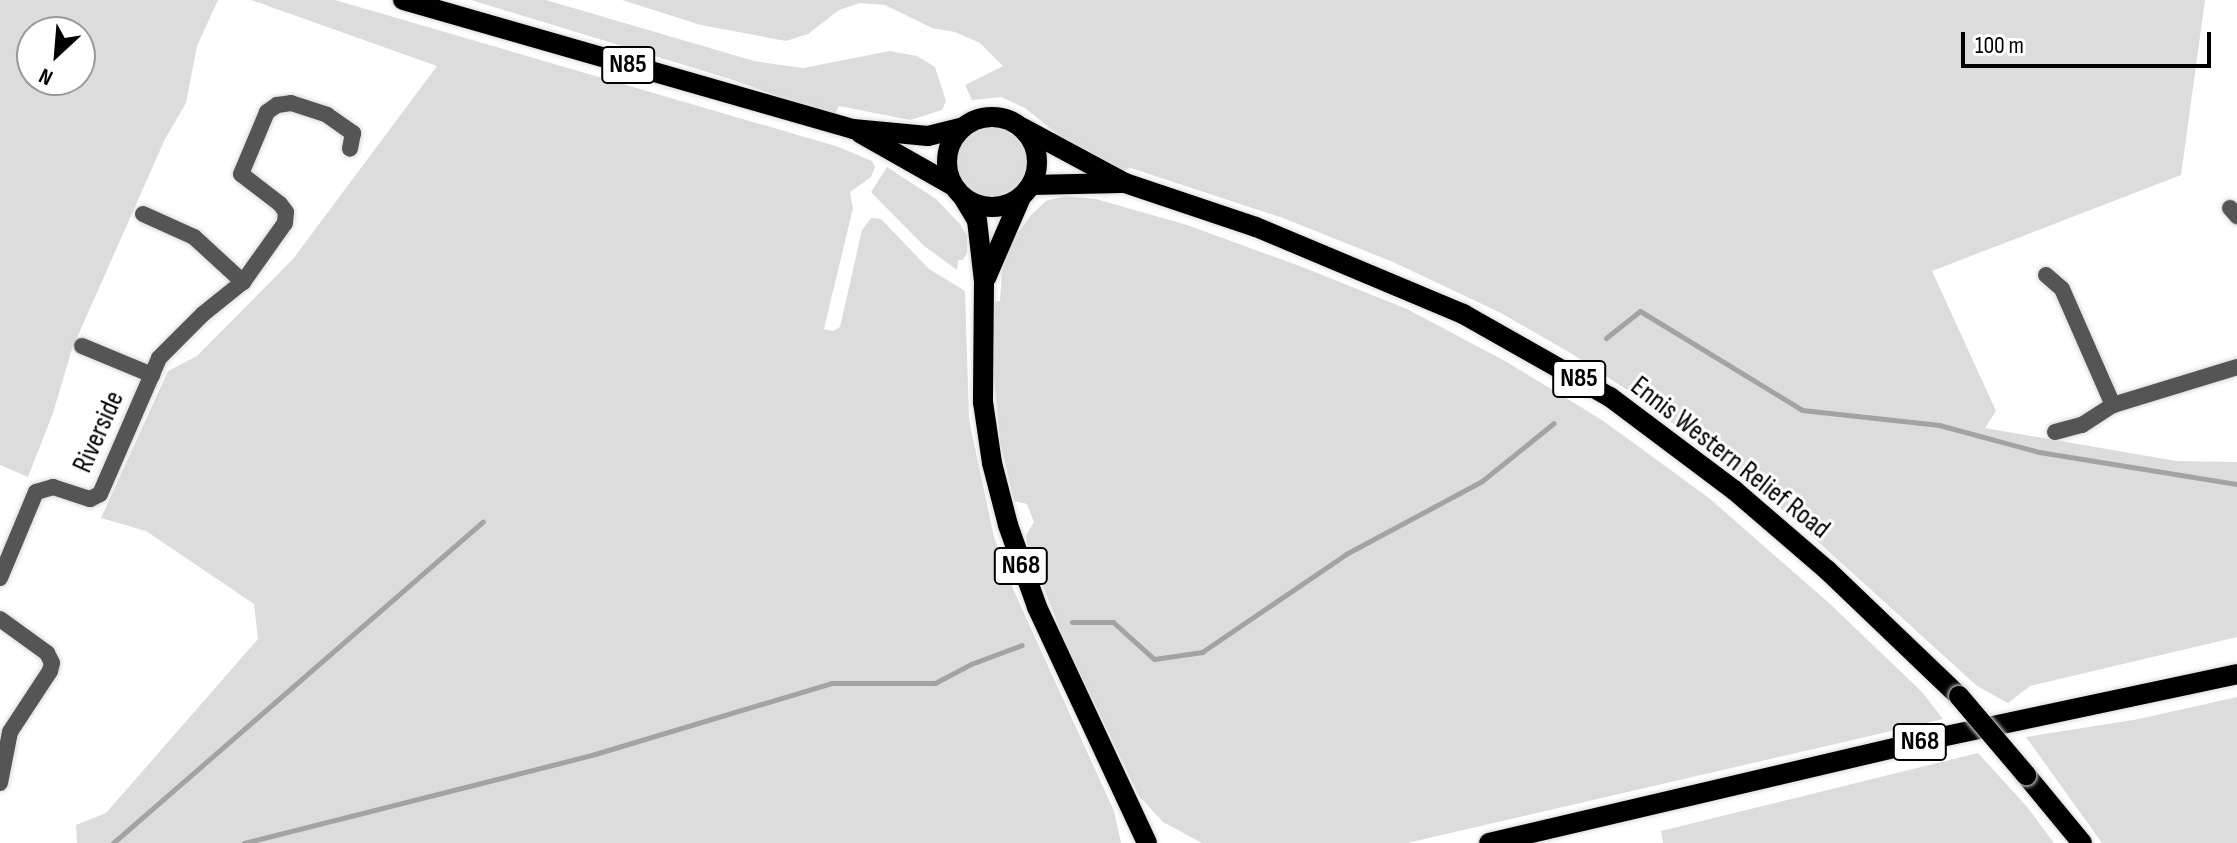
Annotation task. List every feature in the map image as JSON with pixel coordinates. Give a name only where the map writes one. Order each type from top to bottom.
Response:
[{"type":"main road","name":"N85","points":[[403,0],[853,129],[928,136],[961,128],[987,116],[1000,117],[1023,128]]},
{"type":"main road","points":[[958,191],[946,155],[961,128]]},
{"type":"main road","points":[[1023,128],[1037,155],[1026,191]]},
{"type":"main road","name":"Ennis Western Relief Road","points":[[1023,128],[1125,183],[1256,227],[1463,314],[1610,397],[1757,510],[1896,634],[1959,696],[2082,843]]},
{"type":"main road","name":"N85","points":[[853,129],[958,191],[992,207],[1026,191]]},
{"type":"main road","name":"Ennis Western Relief Road","points":[[1026,191],[1125,183]]},
{"type":"main road","name":"N68","points":[[958,191],[977,220],[984,281],[983,402],[992,463],[1008,525],[1037,607],[1149,838]]},
{"type":"main road","name":"N68","points":[[984,281],[1026,191]]},
{"type":"main road","name":"N68","points":[[1489,843],[1918,742],[2237,674]]},
{"type":"street","name":"Riverside","points":[[0,578],[36,492],[53,487],[90,499],[100,494],[159,358],[243,282],[285,223],[286,212],[280,204],[241,174],[267,112],[277,105],[291,103],[327,115],[353,133],[350,149]]},
{"type":"street","points":[[143,214],[194,237],[243,282]]},
{"type":"street","points":[[2046,275],[2062,289],[2113,405]]},
{"type":"street","name":"Riverside","points":[[82,346],[152,375]]},
{"type":"street","points":[[2055,432],[2082,425],[2113,405],[2237,367]]},
{"type":"street","points":[[0,619],[47,653],[52,663],[50,671],[10,732],[0,783]]},
{"type":"shaded area","points":[[0,0],[218,0],[197,46],[186,103],[165,139],[72,349],[53,413],[28,477],[0,465]]},
{"type":"shaded area","points":[[251,0],[335,0],[839,147],[872,161],[875,167],[871,177],[850,192],[853,208],[824,329],[833,331],[840,327],[862,230],[871,218],[881,219],[929,269],[965,291],[969,420],[994,537],[1014,591],[1114,811],[1121,843],[77,843],[76,825],[106,813],[258,639],[254,604],[146,531],[101,518],[168,371],[197,356],[293,259],[437,66]]},
{"type":"shaded area","points":[[471,0],[546,0],[754,61],[803,68],[890,51],[917,56],[935,67],[946,101],[942,110],[910,120],[839,106],[834,116],[730,79]]},
{"type":"shaded area","points":[[622,0],[2205,0],[2181,175],[1932,271],[1996,411],[1985,428],[2176,461],[2237,462],[2237,637],[2030,686],[2008,703],[1977,686],[1783,510],[1644,401],[1572,354],[1501,313],[1393,262],[1283,218],[1131,168],[1121,172],[1083,155],[1025,108],[1001,97],[972,100],[965,85],[1003,66],[980,43],[955,32],[932,28],[885,5],[860,3],[839,10],[808,34],[786,41],[701,25]]},
{"type":"shaded area","points":[[991,125],[1011,131],[1021,141],[1027,161],[1021,181],[1011,191],[991,197],[971,191],[961,181],[955,161],[961,141],[971,131]]},
{"type":"shaded area","points":[[887,167],[936,199],[960,224],[967,236],[967,253],[963,260],[958,260],[957,270],[923,245],[871,192]]},
{"type":"shaded area","points":[[1065,196],[1096,199],[1187,225],[1305,268],[1407,309],[1505,361],[1602,420],[1709,498],[1829,603],[1922,692],[1943,719],[1407,843],[1202,843],[1163,822],[1139,796],[1064,640],[1028,548],[1026,535],[1034,522],[1027,504],[1014,501],[1000,441],[994,377],[994,302],[1000,301],[1002,270],[1014,238],[1031,215],[1046,201]]},
{"type":"shaded area","points":[[2237,697],[2237,843],[2102,843],[2026,737],[2139,719]]},
{"type":"shaded area","points":[[1978,753],[2028,808],[2054,843],[1663,843],[1661,831]]},
{"type":"waterway","points":[[1606,338],[1640,311],[1802,410],[1939,425],[2039,452],[2237,484]]},
{"type":"waterway","points":[[1072,622],[1113,622],[1154,659],[1202,652],[1346,554],[1482,481],[1554,423]]},
{"type":"waterway","points":[[113,843],[483,521]]},
{"type":"waterway","points":[[244,843],[595,754],[831,683],[935,683],[971,664],[1022,645]]}]
